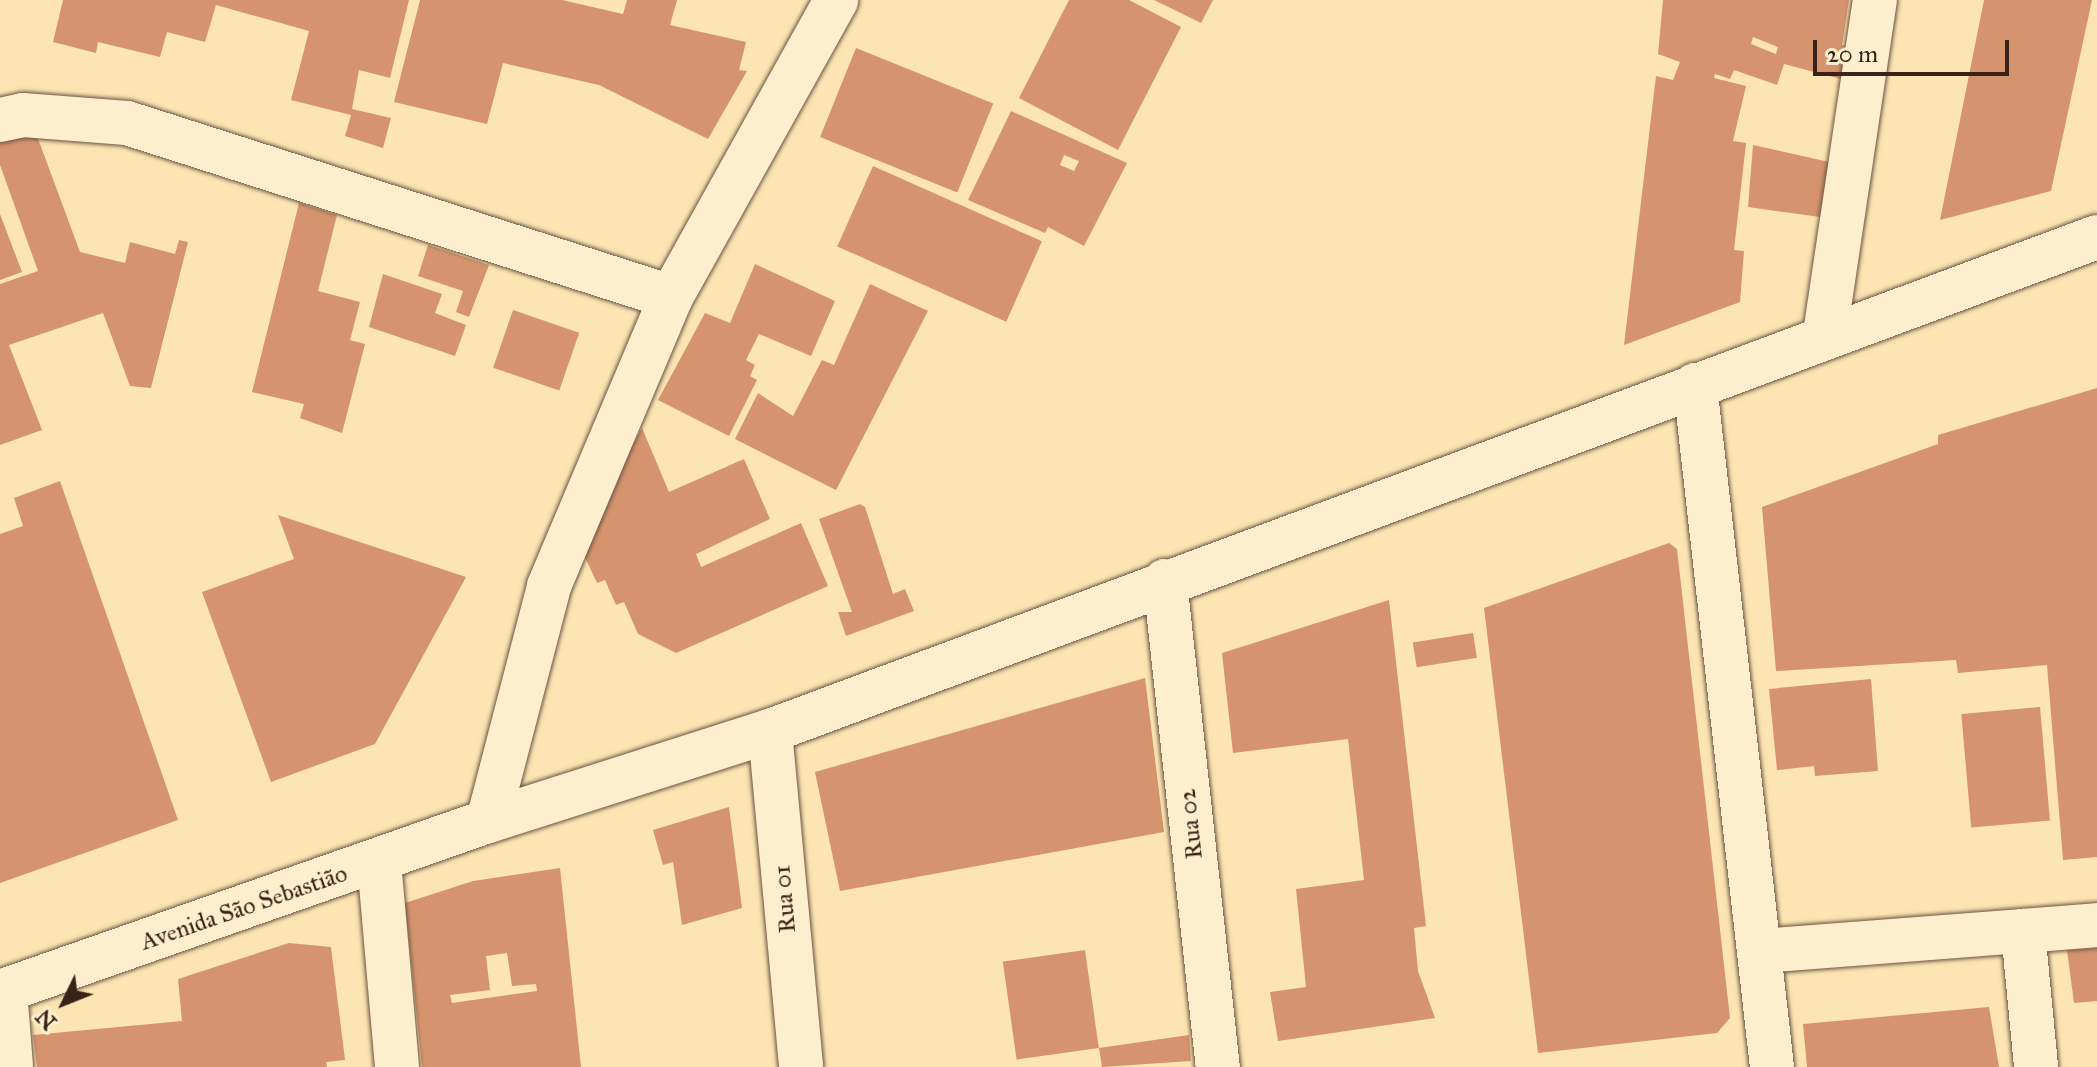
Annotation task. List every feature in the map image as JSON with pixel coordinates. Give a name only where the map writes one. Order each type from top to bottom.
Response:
[{"type":"street","points":[[488,821],[549,586],[671,297],[836,0]]},
{"type":"street","points":[[1825,334],[1875,0]]},
{"type":"street","points":[[0,120],[23,115],[127,123],[671,297]]},
{"type":"street","name":"Avenida São Sebastião","points":[[3,991],[488,821],[770,731],[1825,334],[2097,237]]},
{"type":"street","points":[[1695,385],[1772,1067]]},
{"type":"street","name":"Rua 02","points":[[1165,581],[1218,1067]]},
{"type":"street","name":"Rua 01","points":[[770,731],[801,1067]]},
{"type":"street","points":[[379,861],[397,1067]]},
{"type":"street","points":[[1761,951],[2097,925]]},
{"type":"street","points":[[2023,931],[2036,1067]]},
{"type":"street","points":[[3,991],[11,1067]]},
{"type":"building","points":[[63,0],[409,0],[390,78],[359,70],[352,109],[391,118],[383,148],[345,136],[351,115],[291,100],[309,31],[216,5],[205,42],[167,32],[160,57],[98,42],[96,53],[53,42]]},
{"type":"building","points":[[420,0],[562,0],[623,14],[627,0],[677,0],[670,25],[746,42],[739,70],[747,71],[708,139],[599,85],[503,63],[487,124],[394,102]]},
{"type":"building","points":[[1069,0],[1129,0],[1181,27],[1118,150],[1019,98]]},
{"type":"building","points":[[1154,0],[1213,0],[1201,23]]},
{"type":"building","points":[[1663,0],[1849,0],[1842,45],[1848,48],[1841,79],[1784,64],[1777,85],[1734,70],[1730,79],[1715,74],[1714,78],[1746,86],[1733,141],[1746,143],[1734,250],[1744,251],[1740,302],[1624,345],[1656,76],[1673,80],[1680,62],[1658,54]],"holes":[[[1753,37],[1778,47],[1776,54],[1751,44]]]},
{"type":"building","points":[[1984,0],[2092,0],[2051,191],[1940,220]]},
{"type":"building","points":[[856,48],[993,103],[957,192],[820,137]]},
{"type":"building","points":[[1011,111],[1127,163],[1084,246],[1048,227],[1045,233],[968,200]],"holes":[[[1064,155],[1079,161],[1074,171],[1060,165]]]},
{"type":"building","points":[[34,128],[80,252],[125,263],[130,242],[175,254],[179,240],[188,242],[151,388],[130,386],[103,313],[9,345],[42,430],[0,445],[0,284],[38,271],[0,165],[0,140]]},
{"type":"building","points":[[1753,145],[1829,162],[1820,217],[1748,207]]},
{"type":"building","points":[[873,166],[1042,241],[1006,322],[837,246]]},
{"type":"building","points":[[299,203],[337,215],[318,291],[360,302],[350,340],[365,344],[342,433],[300,418],[304,404],[252,392]]},
{"type":"building","points":[[0,214],[22,272],[0,280]]},
{"type":"building","points":[[428,245],[489,265],[469,317],[456,312],[463,291],[418,276]]},
{"type":"building","points":[[755,264],[835,301],[811,356],[759,334],[746,360],[755,365],[750,376],[757,380],[729,436],[658,400],[705,313],[730,323]]},
{"type":"building","points":[[383,274],[442,294],[435,313],[466,325],[455,356],[369,327]]},
{"type":"building","points":[[870,284],[928,311],[836,490],[735,439],[758,393],[793,416],[822,360],[834,365]]},
{"type":"building","points":[[513,310],[579,333],[559,390],[493,368]]},
{"type":"building","points":[[2097,388],[2097,857],[2063,860],[2047,665],[1958,673],[1956,660],[1776,671],[1762,507],[1938,444],[1938,435]]},
{"type":"building","points":[[642,428],[669,492],[744,459],[770,519],[696,554],[701,567],[801,523],[828,586],[676,653],[638,634],[624,602],[616,605],[605,580],[597,583],[578,542]]},
{"type":"building","points":[[60,481],[178,820],[0,883],[0,534],[23,526],[14,498]]},
{"type":"building","points":[[860,504],[865,507],[893,594],[905,589],[914,611],[846,636],[838,612],[852,612],[819,519]]},
{"type":"building","points":[[278,515],[466,577],[375,744],[271,782],[202,592],[294,559]]},
{"type":"building","points":[[1669,543],[1677,549],[1730,1018],[1717,1033],[1538,1053],[1484,608]]},
{"type":"building","points":[[1389,600],[1426,926],[1414,928],[1418,971],[1435,1018],[1278,1041],[1270,992],[1306,987],[1296,889],[1364,880],[1348,739],[1233,753],[1222,653]]},
{"type":"building","points":[[1473,633],[1477,658],[1417,667],[1413,643]]},
{"type":"building","points":[[1145,678],[1164,832],[840,891],[815,772]]},
{"type":"building","points":[[1871,679],[1878,771],[1815,776],[1814,766],[1777,770],[1769,689]]},
{"type":"building","points":[[2040,707],[2050,821],[1971,827],[1961,714]]},
{"type":"building","points":[[729,807],[742,908],[682,925],[673,862],[663,865],[653,830]]},
{"type":"building","points":[[560,868],[581,1067],[422,1067],[405,903],[473,881]],"holes":[[[507,953],[512,986],[536,984],[537,991],[452,1003],[450,995],[490,990],[486,956]]]},
{"type":"building","points":[[289,943],[331,947],[345,1060],[326,1062],[327,1067],[37,1067],[33,1035],[182,1021],[178,979]]},
{"type":"building","points":[[2097,948],[2097,1001],[2074,1003],[2067,950]]},
{"type":"building","points":[[1085,950],[1099,1048],[1017,1060],[1003,962]]},
{"type":"building","points":[[1989,1007],[1999,1067],[1807,1067],[1803,1024]]},
{"type":"building","points":[[1189,1035],[1191,1061],[1102,1067],[1099,1048]]}]
